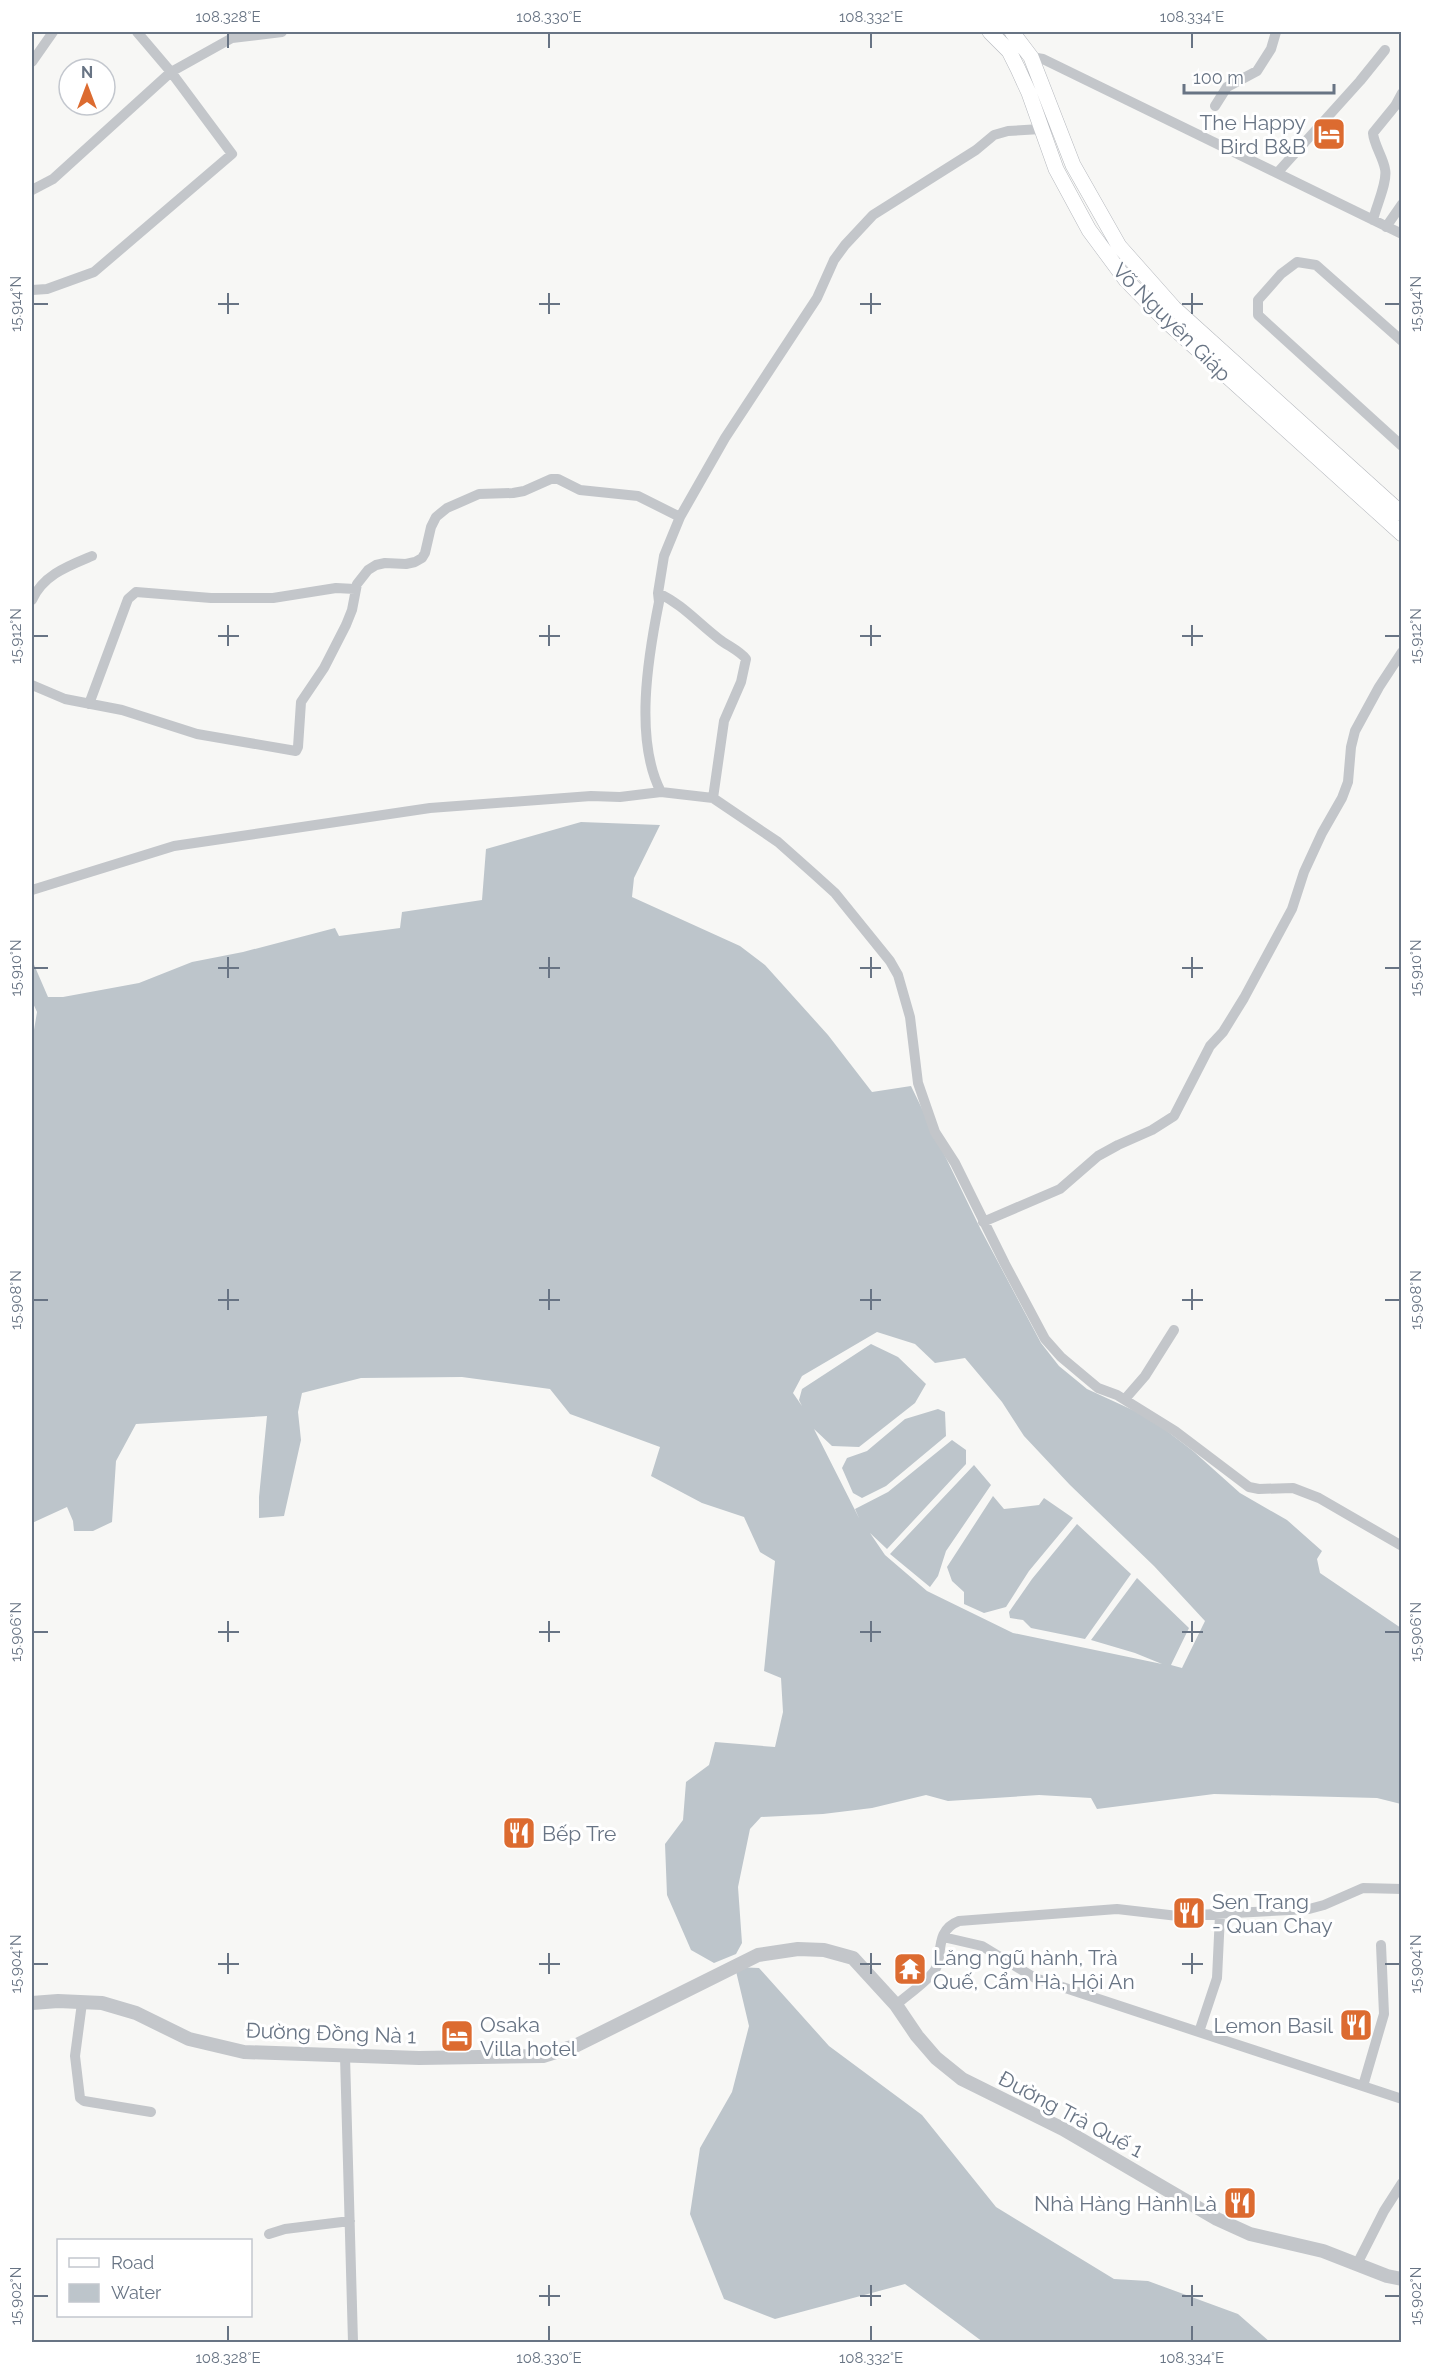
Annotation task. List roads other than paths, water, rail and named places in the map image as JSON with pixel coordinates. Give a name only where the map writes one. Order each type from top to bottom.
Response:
[{"type":"main road","name":"Võ Nguyên Giáp","points":[[990,32],[1009,51],[1029,93],[1056,169],[1089,230],[1126,280],[1166,321],[1401,534]]},
{"type":"main road","name":"Võ Nguyên Giáp","points":[[1012,32],[1031,57],[1072,165],[1119,246],[1174,308],[1401,514]]},
{"type":"street","points":[[32,62],[53,32]]},
{"type":"street","points":[[32,290],[47,289],[94,272],[232,154],[171,72],[137,32]]},
{"type":"street","points":[[32,190],[53,179],[171,72],[232,38],[282,32]]},
{"type":"street","points":[[1215,106],[1227,87],[1257,71],[1271,49],[1276,32]]},
{"type":"street","points":[[1278,172],[1385,50]]},
{"type":"street","points":[[1031,57],[1043,59],[1401,234]]},
{"type":"street","points":[[1373,220],[1386,178],[1373,133],[1395,106],[1401,93]]},
{"type":"street","points":[[661,792],[651,769],[646,709],[649,658],[664,556],[680,517],[725,438],[817,298],[834,260],[873,215],[976,150],[994,135],[1008,131],[1041,129]]},
{"type":"street","points":[[1386,227],[1401,204]]},
{"type":"street","points":[[1401,341],[1316,265],[1293,264],[1258,300],[1258,315],[1401,446]]},
{"type":"street","points":[[32,685],[65,699],[132,713],[196,734],[296,751],[301,702],[324,668],[346,625],[352,610],[355,589],[361,577],[376,566],[385,563],[406,564],[422,558],[436,517],[447,508],[479,494],[524,491],[551,479],[558,479],[580,490],[638,496],[680,517]]},
{"type":"street","points":[[32,600],[38,588],[51,576],[92,556]]},
{"type":"street","points":[[89,704],[128,599],[135,592],[211,598],[273,598],[336,588],[355,589]]},
{"type":"street","points":[[658,593],[687,610],[714,635],[743,654],[746,659],[741,682],[724,721],[713,798]]},
{"type":"street","points":[[983,1222],[1060,1189],[1098,1156],[1152,1131],[1174,1116],[1210,1046],[1223,1032],[1244,998],[1292,909],[1318,842],[1348,782],[1355,731],[1401,652]]},
{"type":"street","points":[[32,890],[174,846],[430,808],[591,796],[621,797],[661,792],[713,798],[778,842],[835,893],[890,961],[898,975],[910,1017],[918,1083],[938,1138],[955,1163],[983,1222],[1045,1339],[1061,1357],[1098,1388],[1125,1399],[1174,1431],[1249,1487],[1293,1488],[1319,1498],[1401,1546]]},
{"type":"street","points":[[1125,1399],[1145,1376],[1174,1330]]},
{"type":"street","points":[[896,2006],[936,1969],[943,1937],[952,1924],[959,1922],[1117,1909],[1178,1916],[1309,1909],[1363,1888],[1401,1889]]},
{"type":"street","points":[[1199,2032],[1217,1978],[1220,1915]]},
{"type":"street","points":[[943,1937],[982,1946],[1035,1978],[1401,2099]]},
{"type":"street","points":[[1363,2086],[1384,2014],[1381,1945]]},
{"type":"street","name":"Đường Trà Quế 1","points":[[758,1955],[798,1949],[824,1950],[853,1958],[896,2006],[936,2058],[962,2079],[1063,2128],[1217,2219],[1250,2234],[1323,2251],[1387,2276],[1401,2279]]},
{"type":"street","name":"Đường Đồng Nà 1","points":[[32,2003],[102,2003],[122,2008],[189,2038],[216,2047],[244,2052],[345,2056],[543,2056],[574,2046],[758,1955]]},
{"type":"street","points":[[82,2003],[75,2056],[80,2098],[84,2102],[151,2112]]},
{"type":"street","points":[[345,2056],[353,2343]]},
{"type":"street","points":[[1357,2264],[1401,2183]]},
{"type":"street","points":[[269,2234],[285,2229],[350,2221]]},
{"type":"water","points":[[581,822],[660,825],[634,878],[632,897],[740,946],[765,965],[828,1035],[872,1092],[911,1086],[981,1230],[1041,1343],[1059,1366],[1087,1389],[1150,1418],[1193,1451],[1240,1493],[1287,1520],[1322,1551],[1317,1559],[1320,1573],[1401,1628],[1401,1804],[1377,1798],[1214,1794],[1097,1809],[1091,1798],[1039,1795],[948,1801],[926,1795],[872,1808],[823,1814],[761,1817],[750,1829],[738,1887],[742,1943],[736,1954],[714,1963],[691,1950],[667,1895],[665,1844],[683,1820],[686,1782],[709,1765],[715,1742],[775,1747],[783,1712],[781,1678],[764,1671],[775,1561],[760,1552],[744,1517],[702,1503],[651,1476],[660,1447],[570,1414],[550,1389],[462,1377],[361,1378],[302,1393],[298,1412],[301,1440],[284,1516],[259,1518],[267,1416],[136,1424],[116,1461],[112,1522],[93,1531],[74,1531],[73,1521],[67,1507],[32,1523],[32,1042],[37,1012],[32,1001],[32,960],[48,997],[63,997],[139,983],[192,962],[243,952],[335,928],[339,936],[400,928],[402,912],[482,900],[486,849]],"holes":[[[877,1332],[915,1344],[935,1363],[965,1358],[1002,1402],[1024,1436],[1070,1485],[1154,1566],[1205,1621],[1182,1668],[1171,1665],[1189,1628],[1137,1578],[1091,1640],[1162,1664],[1013,1633],[927,1591],[885,1555],[870,1533],[887,1549],[966,1464],[966,1450],[952,1440],[888,1492],[855,1509],[859,1518],[814,1429],[832,1446],[859,1447],[915,1403],[926,1384],[898,1357],[871,1344],[802,1389],[799,1400],[802,1406],[793,1393],[802,1376]]]},
{"type":"water","points":[[938,1409],[945,1412],[946,1436],[886,1486],[862,1498],[853,1493],[842,1468],[847,1458],[867,1451],[905,1419]]},
{"type":"water","points":[[974,1465],[991,1485],[946,1551],[938,1576],[930,1587],[890,1554]]},
{"type":"water","points":[[993,1496],[1004,1509],[1039,1505],[1044,1498],[1073,1518],[1029,1571],[1006,1607],[984,1613],[964,1604],[964,1592],[952,1581],[947,1567]]},
{"type":"water","points":[[1077,1524],[1131,1574],[1085,1639],[1031,1628],[1023,1620],[1010,1618],[1009,1612],[1032,1579]]},
{"type":"water","points":[[735,1967],[759,1968],[829,2046],[922,2115],[996,2207],[1114,2279],[1148,2281],[1238,2314],[1270,2342],[983,2342],[905,2284],[775,2319],[724,2299],[690,2214],[700,2148],[732,2092],[749,2026]]},
{"type":"place","name":"The Happy Bird B&B","points":[[1329,134]]},
{"type":"place","name":"Bếp Tre","points":[[519,1833]]},
{"type":"place","name":"Sen Trang - Quan Chay","points":[[1189,1913]]},
{"type":"place","name":"Lăng ngũ hành, Trà Quế, Cẩm Hà, Hội An","points":[[910,1969]]},
{"type":"place","name":"Lemon Basil","points":[[1356,2025]]},
{"type":"place","name":"Osaka Villa hotel","points":[[457,2036]]},
{"type":"place","name":"Nhà Hàng Hành Là","points":[[1240,2203]]}]
